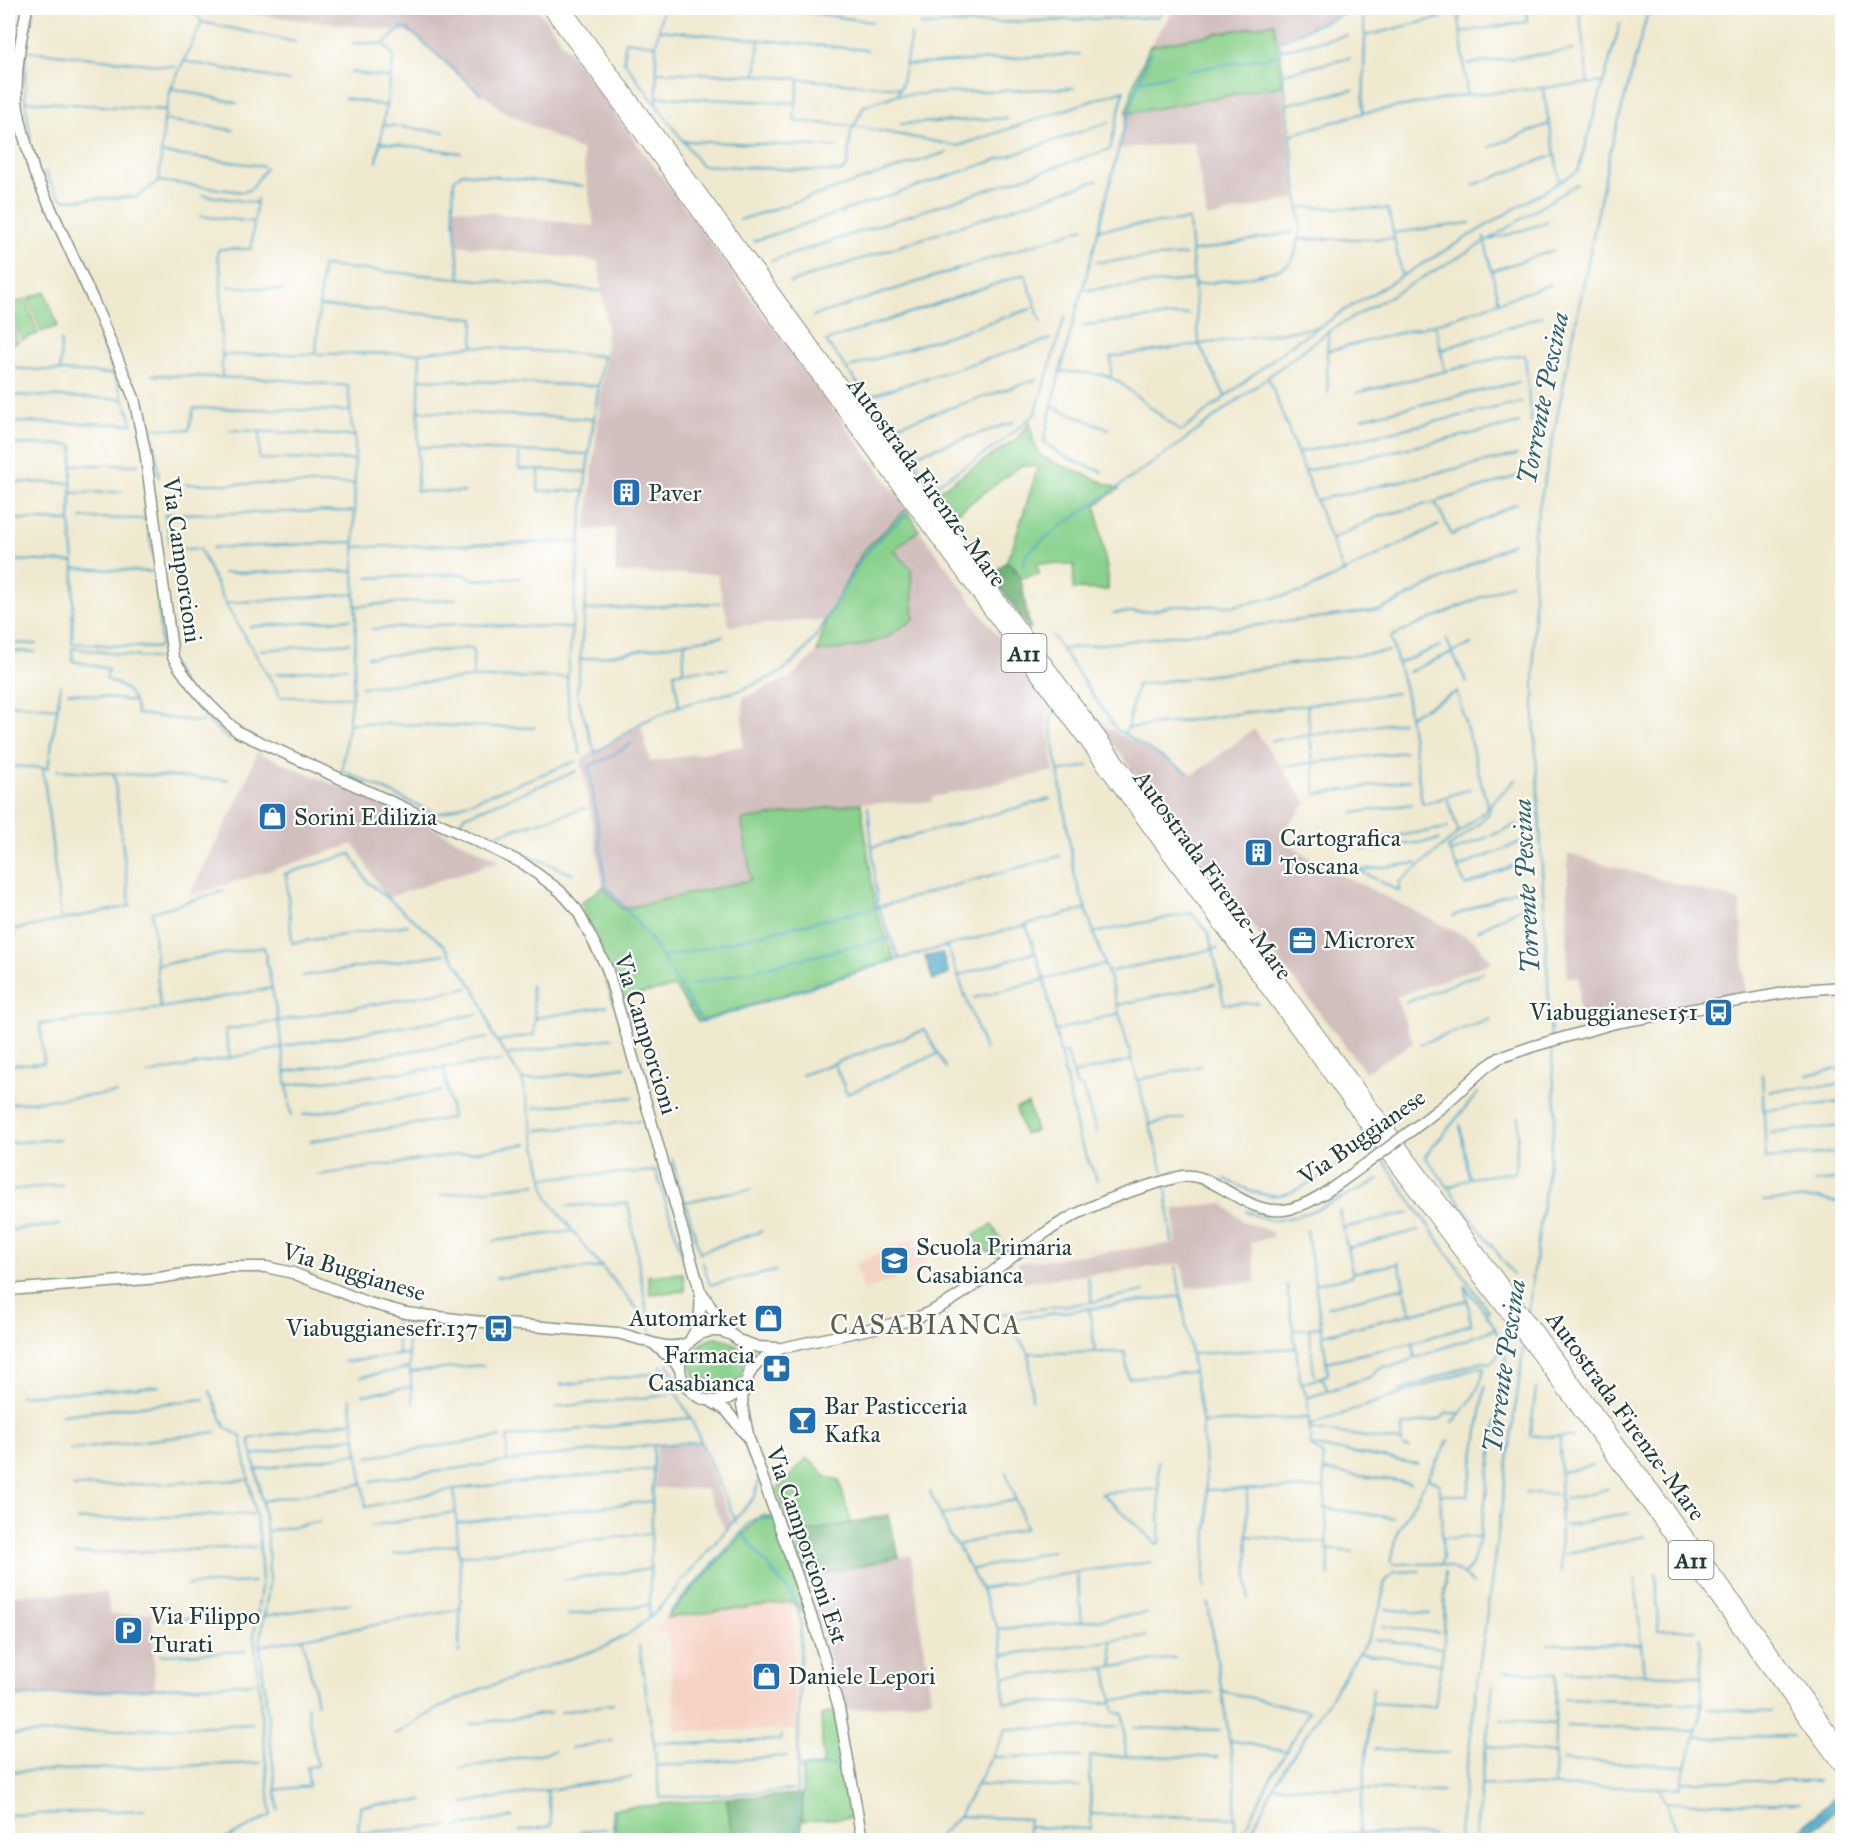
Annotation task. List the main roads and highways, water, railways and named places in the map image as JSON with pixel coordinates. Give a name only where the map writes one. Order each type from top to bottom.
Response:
[{"type":"highway","name":"Autostrada Firenze-Mare","points":[[550,8],[1441,1224],[1502,1295]]},
{"type":"highway","name":"Autostrada Firenze-Mare","points":[[563,8],[1502,1295],[1842,1749]]},
{"type":"highway","name":"Autostrada Firenze-Mare","points":[[1543,1350],[1842,1767]]},
{"type":"main road","name":"Via Camporcioni","points":[[27,8],[18,54],[17,101],[28,150],[34,172],[93,300],[134,398],[147,462],[174,657],[184,676],[211,707],[238,732],[524,864],[560,891],[577,910],[607,968],[699,1287]]},
{"type":"main road","name":"Via Buggianese","points":[[782,1348],[925,1315],[1059,1224],[1088,1208],[1119,1195],[1178,1176],[1191,1175],[1210,1181],[1238,1199],[1251,1204],[1283,1210],[1297,1207],[1366,1164],[1443,1106],[1486,1066],[1499,1058],[1615,1023],[1801,990],[1842,987]]},
{"type":"main road","name":"Via Buggianese","points":[[8,1290],[159,1278],[226,1267],[266,1267],[293,1273],[366,1302],[406,1313],[617,1333],[635,1336],[670,1348],[688,1342]]},
{"type":"main road","points":[[699,1287],[720,1322],[737,1338],[749,1357],[749,1376]]},
{"type":"main road","points":[[680,1370],[680,1358],[701,1316],[699,1287]]},
{"type":"main road","points":[[688,1342],[701,1333],[711,1330],[722,1331],[758,1347],[782,1348]]},
{"type":"main road","points":[[652,1342],[677,1364],[689,1390],[698,1397],[711,1401],[726,1410],[749,1439]]},
{"type":"main road","points":[[711,1401],[729,1398],[743,1386],[753,1368],[765,1357],[782,1348]]},
{"type":"main road","points":[[743,1386],[742,1405],[749,1439]]},
{"type":"main road","name":"Via Camporcioni Est","points":[[749,1439],[811,1616],[839,1708],[862,1840]]},
{"type":"water","points":[[942,953],[949,974],[933,980],[925,957]]},
{"type":"water","points":[[1842,1790],[1842,1804],[1803,1840],[1789,1840]]},
{"type":"waterway","points":[[31,139],[25,101],[25,50],[34,8]]},
{"type":"waterway","points":[[191,8],[202,22],[295,42]]},
{"type":"waterway","points":[[657,104],[656,45],[663,8]]},
{"type":"waterway","points":[[796,8],[804,12],[873,22]]},
{"type":"waterway","points":[[921,25],[1158,17],[1165,8]]},
{"type":"waterway","points":[[1194,285],[1273,271],[1292,260],[1301,227],[1279,41],[1357,8]]},
{"type":"waterway","points":[[1362,8],[1365,36],[1363,113]]},
{"type":"waterway","points":[[1458,8],[1467,94]]},
{"type":"waterway","points":[[1461,32],[1527,22],[1527,8]]},
{"type":"waterway","points":[[1579,8],[1588,84]]},
{"type":"waterway","name":"Torrente Pescina","points":[[1551,1039],[1534,717],[1534,533],[1609,156],[1649,8]]},
{"type":"waterway","points":[[1365,36],[1443,17]]},
{"type":"waterway","points":[[159,181],[164,120],[171,88],[202,22]]},
{"type":"waterway","points":[[1059,371],[1105,375],[1119,382],[1181,432],[1296,341],[1578,171],[1620,24]]},
{"type":"waterway","points":[[353,43],[383,44],[402,28],[408,29],[481,94]]},
{"type":"waterway","points":[[659,30],[867,50]]},
{"type":"waterway","points":[[656,45],[625,41],[624,61],[701,165],[842,172],[847,167],[851,132],[864,106],[896,95],[901,88],[911,35]]},
{"type":"waterway","points":[[1281,50],[1347,35]]},
{"type":"waterway","points":[[756,75],[759,39]]},
{"type":"waterway","points":[[377,162],[394,56],[383,44]]},
{"type":"waterway","points":[[1469,64],[1574,50]]},
{"type":"waterway","points":[[28,51],[176,67]]},
{"type":"waterway","points":[[1102,472],[1055,451],[1044,441],[1118,151],[1150,53]]},
{"type":"waterway","points":[[906,65],[1079,54]]},
{"type":"waterway","points":[[1187,71],[1282,55]]},
{"type":"waterway","points":[[1285,73],[1350,58]]},
{"type":"waterway","points":[[184,61],[289,81]]},
{"type":"waterway","points":[[350,72],[391,78]]},
{"type":"waterway","points":[[657,72],[756,75],[901,88]]},
{"type":"waterway","points":[[1139,81],[1174,74]]},
{"type":"waterway","points":[[799,79],[794,121],[854,126],[958,146],[1124,90]]},
{"type":"waterway","points":[[1290,135],[1363,113],[1467,95],[1603,82]]},
{"type":"waterway","points":[[171,88],[237,103]]},
{"type":"waterway","points":[[897,95],[1074,88]]},
{"type":"waterway","points":[[771,261],[1110,149],[1124,90]]},
{"type":"waterway","points":[[1288,104],[1353,90]]},
{"type":"waterway","points":[[1543,90],[1560,181]]},
{"type":"waterway","points":[[657,97],[796,103]]},
{"type":"waterway","points":[[345,98],[386,106]]},
{"type":"waterway","points":[[25,101],[166,110]]},
{"type":"waterway","points":[[901,124],[1007,118]]},
{"type":"waterway","points":[[164,120],[233,130]]},
{"type":"waterway","points":[[754,241],[1110,122]]},
{"type":"waterway","points":[[1490,147],[1549,124]]},
{"type":"waterway","points":[[383,125],[444,132]]},
{"type":"waterway","points":[[684,141],[837,147]]},
{"type":"waterway","points":[[380,142],[461,153]]},
{"type":"waterway","points":[[740,220],[947,152]]},
{"type":"waterway","points":[[161,153],[263,166]]},
{"type":"waterway","points":[[1473,185],[1555,155]]},
{"type":"waterway","points":[[45,172],[57,194],[64,200],[137,197],[159,181],[243,192],[251,189],[266,168]]},
{"type":"waterway","points":[[460,277],[453,206],[454,180],[462,173],[584,186]]},
{"type":"waterway","points":[[789,283],[1098,180]]},
{"type":"waterway","points":[[1023,564],[1026,555],[1046,537],[1174,448],[1329,331],[1485,242],[1577,184]]},
{"type":"waterway","points":[[202,195],[256,203]]},
{"type":"waterway","points":[[222,377],[221,272],[217,254],[219,249],[251,249],[257,199]]},
{"type":"waterway","points":[[1298,207],[1388,209],[1402,276]]},
{"type":"waterway","points":[[200,216],[254,222]]},
{"type":"waterway","points":[[1099,229],[1189,220],[1199,344],[1225,396]]},
{"type":"waterway","points":[[1491,240],[1548,222]]},
{"type":"waterway","points":[[1393,233],[1470,223]]},
{"type":"waterway","points":[[813,316],[1084,228]]},
{"type":"waterway","points":[[1192,252],[1293,232]]},
{"type":"waterway","points":[[1484,238],[1499,302]]},
{"type":"waterway","points":[[1300,239],[1394,239]]},
{"type":"waterway","points":[[1492,271],[1554,250]]},
{"type":"waterway","points":[[1096,262],[1185,255]]},
{"type":"waterway","points":[[316,354],[322,266],[601,291]]},
{"type":"waterway","points":[[1041,322],[1025,274],[826,341],[934,486],[998,445],[1035,414],[1065,316]]},
{"type":"waterway","points":[[1084,290],[1191,280]]},
{"type":"waterway","points":[[1327,351],[1435,324],[1551,284]]},
{"type":"waterway","points":[[228,286],[282,290]]},
{"type":"waterway","points":[[319,306],[474,318],[473,345]]},
{"type":"waterway","points":[[851,367],[1031,309]]},
{"type":"waterway","points":[[1083,325],[1189,314]]},
{"type":"waterway","points":[[1441,350],[1543,316]]},
{"type":"waterway","points":[[1435,324],[1445,371]]},
{"type":"waterway","points":[[1111,377],[1111,357],[1320,327]]},
{"type":"waterway","points":[[1328,393],[1329,331]]},
{"type":"waterway","points":[[100,338],[132,421]]},
{"type":"waterway","points":[[872,395],[1051,339]]},
{"type":"waterway","points":[[60,370],[61,341]]},
{"type":"waterway","points":[[222,355],[420,353],[473,346],[603,356],[586,476],[567,683],[569,710],[581,754]]},
{"type":"waterway","points":[[420,353],[417,491],[465,492]]},
{"type":"waterway","points":[[1356,393],[1499,358],[1525,355],[1531,423]]},
{"type":"waterway","points":[[8,368],[114,374]]},
{"type":"waterway","points":[[152,375],[274,379],[348,386],[352,428],[355,436],[356,620],[354,679],[342,770],[434,813],[442,813],[576,761]]},
{"type":"waterway","points":[[1268,377],[1344,573]]},
{"type":"waterway","points":[[420,379],[598,386]]},
{"type":"waterway","points":[[892,427],[1038,379]]},
{"type":"waterway","points":[[1362,418],[1519,382]]},
{"type":"waterway","points":[[8,395],[123,399]]},
{"type":"waterway","points":[[1298,453],[1521,402]]},
{"type":"waterway","points":[[143,404],[155,445],[159,478]]},
{"type":"waterway","points":[[1051,406],[1109,429]]},
{"type":"waterway","points":[[150,428],[189,430],[194,408],[349,411]]},
{"type":"waterway","points":[[420,411],[594,419]]},
{"type":"waterway","points":[[8,422],[133,424]]},
{"type":"waterway","points":[[917,454],[1014,422]]},
{"type":"waterway","points":[[1305,471],[1520,423]]},
{"type":"waterway","points":[[229,430],[355,436]]},
{"type":"waterway","points":[[260,431],[259,459],[355,460]]},
{"type":"waterway","points":[[8,444],[73,445],[70,521],[74,562],[72,643],[154,648],[161,646],[156,572],[74,568]]},
{"type":"waterway","points":[[418,447],[589,454]]},
{"type":"waterway","points":[[519,451],[519,469],[586,472]]},
{"type":"waterway","points":[[1316,500],[1517,455]]},
{"type":"waterway","points":[[72,465],[138,465]]},
{"type":"waterway","points":[[539,470],[538,491],[583,491]]},
{"type":"waterway","points":[[1331,540],[1377,517],[1435,502],[1521,475]]},
{"type":"waterway","points":[[8,482],[70,483]]},
{"type":"waterway","points":[[186,484],[355,484]]},
{"type":"waterway","points":[[71,493],[122,492]]},
{"type":"waterway","points":[[1435,502],[1452,535],[1517,503]]},
{"type":"waterway","points":[[144,508],[153,555]]},
{"type":"waterway","points":[[350,697],[281,697],[225,603],[200,549],[171,548],[165,514],[355,511]]},
{"type":"waterway","points":[[588,575],[577,694],[595,753],[641,723],[679,706],[741,690],[780,673],[799,657],[814,639],[861,559],[881,537],[908,514]]},
{"type":"waterway","points":[[81,518],[146,519]]},
{"type":"waterway","points":[[8,519],[70,521]]},
{"type":"waterway","points":[[1113,613],[1152,611],[1173,606],[1233,606],[1303,592],[1439,525]]},
{"type":"waterway","points":[[212,548],[354,542]]},
{"type":"waterway","points":[[355,547],[580,542]]},
{"type":"waterway","points":[[1063,649],[1381,610],[1513,543]]},
{"type":"waterway","points":[[8,560],[74,562]]},
{"type":"waterway","points":[[223,573],[354,571]]},
{"type":"waterway","points":[[367,578],[463,574],[476,580],[519,578]]},
{"type":"waterway","points":[[1470,789],[1424,804],[1422,802],[1406,694],[1391,639],[1392,636],[1511,584]]},
{"type":"waterway","points":[[226,603],[355,594]]},
{"type":"waterway","points":[[355,606],[456,599]]},
{"type":"waterway","points":[[583,610],[720,603]]},
{"type":"waterway","points":[[250,627],[351,619]]},
{"type":"waterway","points":[[372,629],[456,624],[572,628]]},
{"type":"waterway","points":[[1052,635],[1116,729],[1188,773]]},
{"type":"waterway","points":[[580,660],[723,636]]},
{"type":"waterway","points":[[1446,639],[1467,683]]},
{"type":"waterway","points":[[679,706],[674,673],[683,671],[685,641]]},
{"type":"waterway","points":[[8,643],[36,644]]},
{"type":"waterway","points":[[261,650],[350,643]]},
{"type":"waterway","points":[[1408,672],[1471,644]]},
{"type":"waterway","points":[[1399,663],[1440,646]]},
{"type":"waterway","points":[[202,722],[137,714],[128,691],[106,679],[108,669],[73,661],[72,648],[157,659],[171,663],[196,706],[211,724],[230,740]]},
{"type":"waterway","points":[[368,657],[473,648],[473,678]]},
{"type":"waterway","points":[[8,651],[35,652]]},
{"type":"waterway","points":[[1124,733],[1137,685],[1389,651]]},
{"type":"waterway","points":[[276,674],[348,667]]},
{"type":"waterway","points":[[683,671],[728,669]]},
{"type":"waterway","points":[[362,687],[473,678],[567,677]]},
{"type":"waterway","points":[[8,766],[48,768],[61,685]]},
{"type":"waterway","points":[[68,692],[132,701]]},
{"type":"waterway","points":[[1358,870],[1399,891],[1399,883],[1486,810],[1487,805],[1457,692],[1409,716]]},
{"type":"waterway","points":[[1129,728],[1397,693]]},
{"type":"waterway","points":[[12,704],[57,708]]},
{"type":"waterway","points":[[1307,705],[1316,793]]},
{"type":"waterway","points":[[1055,710],[1050,720],[1075,877],[1109,977],[1163,1172]]},
{"type":"waterway","points":[[1271,741],[1402,722]]},
{"type":"waterway","points":[[349,723],[535,728]]},
{"type":"waterway","points":[[632,743],[606,759],[589,766],[606,886],[647,934],[702,1022],[899,959],[1085,909]]},
{"type":"waterway","points":[[1285,766],[1405,752]]},
{"type":"waterway","points":[[1058,772],[1088,766]]},
{"type":"waterway","points":[[43,768],[61,920]]},
{"type":"waterway","points":[[57,770],[229,780]]},
{"type":"waterway","points":[[572,874],[466,828],[461,821],[464,816],[577,771]]},
{"type":"waterway","points":[[8,931],[130,906],[114,774]]},
{"type":"waterway","points":[[1517,779],[1491,803],[1483,820],[1448,848],[1466,886],[1519,863]]},
{"type":"waterway","points":[[1318,794],[1410,780]]},
{"type":"waterway","points":[[1447,798],[1459,833]]},
{"type":"waterway","points":[[872,847],[1050,799]]},
{"type":"waterway","points":[[1353,813],[1412,804]]},
{"type":"waterway","points":[[868,807],[878,907],[899,958]]},
{"type":"waterway","points":[[488,837],[586,808]]},
{"type":"waterway","points":[[1450,853],[1518,824]]},
{"type":"waterway","points":[[1366,841],[1447,828]]},
{"type":"waterway","points":[[1362,850],[1439,840]]},
{"type":"waterway","points":[[1457,868],[1519,843]]},
{"type":"waterway","points":[[284,874],[351,854],[367,881],[444,945],[476,991],[492,1034],[522,1079],[549,1200],[649,1323],[652,1334]]},
{"type":"waterway","points":[[661,958],[878,907],[1060,856]]},
{"type":"waterway","points":[[1361,870],[1417,863]]},
{"type":"waterway","points":[[286,873],[292,943],[408,925]]},
{"type":"waterway","points":[[1453,916],[1521,888]]},
{"type":"waterway","points":[[160,1008],[152,912],[224,891]]},
{"type":"waterway","points":[[1477,931],[1522,907]]},
{"type":"waterway","points":[[1093,933],[1191,913],[1207,931],[1224,1004],[1258,1003]]},
{"type":"waterway","points":[[1026,925],[1044,978],[1079,1139],[1097,1180]]},
{"type":"waterway","points":[[691,985],[890,938]]},
{"type":"waterway","points":[[947,946],[985,1050]]},
{"type":"waterway","points":[[157,965],[264,947],[278,1020],[291,1115]]},
{"type":"waterway","points":[[1107,972],[1218,948]]},
{"type":"waterway","points":[[958,976],[1035,952]]},
{"type":"waterway","points":[[302,976],[445,954]]},
{"type":"waterway","points":[[974,998],[1104,964]]},
{"type":"waterway","points":[[1405,1003],[1483,972]]},
{"type":"waterway","points":[[1117,1005],[1215,984]]},
{"type":"waterway","points":[[498,1041],[534,1035],[535,1018],[531,985]]},
{"type":"waterway","points":[[8,1065],[44,1063],[40,1024],[127,1013],[272,988]]},
{"type":"waterway","points":[[230,1058],[225,1030],[467,988]]},
{"type":"waterway","points":[[536,1018],[607,1006]]},
{"type":"waterway","points":[[1058,1030],[1119,1013]]},
{"type":"waterway","points":[[285,1046],[478,1014]]},
{"type":"waterway","points":[[1420,1044],[1491,1019]]},
{"type":"waterway","points":[[802,1075],[925,1030],[946,1068]]},
{"type":"waterway","points":[[286,1072],[487,1038]]},
{"type":"waterway","points":[[506,1055],[612,1038]]},
{"type":"waterway","name":"Torrente Pescina","points":[[1528,1313],[1556,1111],[1551,1044]]},
{"type":"waterway","points":[[147,1074],[282,1048]]},
{"type":"waterway","points":[[1060,1053],[1067,1053],[1077,1087],[1082,1087],[1097,1133]]},
{"type":"waterway","points":[[834,1063],[847,1094],[937,1054]]},
{"type":"waterway","points":[[1073,1074],[1131,1060]]},
{"type":"waterway","points":[[288,1085],[503,1061]]},
{"type":"waterway","points":[[1137,1080],[1201,1066]]},
{"type":"waterway","points":[[523,1080],[625,1067]]},
{"type":"waterway","points":[[311,1141],[452,1118],[444,1068]]},
{"type":"waterway","points":[[1807,1075],[1842,1068]]},
{"type":"waterway","points":[[1762,1073],[1766,1159],[1842,1152]]},
{"type":"waterway","points":[[1769,1091],[1842,1084]]},
{"type":"waterway","points":[[303,1115],[442,1091]]},
{"type":"waterway","points":[[8,1104],[117,1093]]},
{"type":"waterway","points":[[1478,1093],[1425,1156],[1513,1274]]},
{"type":"waterway","points":[[532,1108],[633,1097]]},
{"type":"waterway","points":[[1765,1110],[1842,1102]]},
{"type":"waterway","points":[[1450,1187],[1469,1178],[1515,1172],[1519,1117]]},
{"type":"waterway","points":[[1149,1124],[1183,1118]]},
{"type":"waterway","points":[[537,1130],[640,1121]]},
{"type":"waterway","points":[[1460,1125],[1469,1178]]},
{"type":"waterway","points":[[1771,1133],[1842,1126]]},
{"type":"waterway","points":[[8,1143],[59,1139]]},
{"type":"waterway","points":[[318,1175],[527,1144]]},
{"type":"waterway","points":[[1225,1179],[1258,1193],[1279,1195],[1309,1183],[1360,1150]]},
{"type":"waterway","points":[[672,1159],[700,1252]]},
{"type":"waterway","points":[[1384,1161],[1489,1312]]},
{"type":"waterway","points":[[544,1178],[656,1171],[685,1264]]},
{"type":"waterway","points":[[1814,1182],[1842,1179]]},
{"type":"waterway","points":[[1246,1211],[1273,1220],[1299,1216],[1379,1180]]},
{"type":"waterway","points":[[441,1195],[536,1184]]},
{"type":"waterway","points":[[8,1190],[62,1185]]},
{"type":"waterway","points":[[1166,1186],[1172,1242]]},
{"type":"waterway","points":[[686,1202],[751,1190]]},
{"type":"waterway","points":[[1763,1201],[1818,1198],[1842,1202]]},
{"type":"waterway","points":[[567,1206],[628,1203],[649,1323]]},
{"type":"waterway","points":[[1315,1284],[1353,1276],[1339,1210]]},
{"type":"waterway","points":[[1343,1228],[1409,1213]]},
{"type":"waterway","points":[[8,1230],[60,1225]]},
{"type":"waterway","points":[[1302,1384],[1327,1375],[1328,1372],[1307,1230]]},
{"type":"waterway","points":[[1347,1248],[1419,1230]]},
{"type":"waterway","points":[[494,1241],[573,1231]]},
{"type":"waterway","points":[[700,1252],[762,1231]]},
{"type":"waterway","points":[[1398,1262],[1411,1314]]},
{"type":"waterway","points":[[703,1263],[710,1285],[776,1271]]},
{"type":"waterway","points":[[1352,1273],[1397,1264]]},
{"type":"waterway","points":[[496,1278],[602,1267]]},
{"type":"waterway","points":[[1176,1267],[1202,1419],[1208,1517],[1205,1587]]},
{"type":"waterway","points":[[1088,1277],[1092,1301]]},
{"type":"waterway","points":[[1287,1285],[1300,1380],[1307,1397],[1311,1446],[1323,1456],[1329,1576]]},
{"type":"waterway","points":[[1399,1391],[1479,1362],[1491,1363],[1498,1355],[1500,1345],[1493,1324],[1465,1286]]},
{"type":"waterway","points":[[1327,1307],[1404,1287]]},
{"type":"waterway","points":[[1326,1362],[1412,1343],[1471,1324],[1466,1289]]},
{"type":"waterway","points":[[991,1315],[1092,1302],[1144,1291]]},
{"type":"waterway","points":[[1032,1400],[1029,1353],[1006,1320],[1180,1296]]},
{"type":"waterway","points":[[1323,1335],[1468,1300]]},
{"type":"waterway","points":[[1089,1308],[1095,1350]]},
{"type":"waterway","points":[[395,1316],[399,1355]]},
{"type":"waterway","points":[[405,1317],[413,1403]]},
{"type":"waterway","points":[[1294,1330],[1320,1327]]},
{"type":"waterway","points":[[1309,1328],[1314,1375]]},
{"type":"waterway","points":[[1328,1391],[1372,1376],[1384,1366],[1391,1367],[1495,1329]]},
{"type":"waterway","points":[[1412,1343],[1415,1358]]},
{"type":"waterway","name":"Torrente Pescina","points":[[1458,1840],[1524,1345]]},
{"type":"waterway","points":[[1191,1354],[1296,1348]]},
{"type":"waterway","points":[[1029,1353],[1125,1352],[1128,1378],[1194,1372]]},
{"type":"waterway","points":[[344,1362],[407,1354]]},
{"type":"waterway","points":[[1464,1574],[1471,1567],[1480,1537],[1506,1356]]},
{"type":"waterway","points":[[667,1363],[684,1389],[710,1406]]},
{"type":"waterway","points":[[410,1372],[483,1365]]},
{"type":"waterway","points":[[661,1366],[692,1421],[736,1522]]},
{"type":"waterway","points":[[1310,1425],[1484,1367],[1477,1390],[1453,1422]]},
{"type":"waterway","points":[[361,1377],[409,1368]]},
{"type":"waterway","points":[[560,1385],[657,1373]]},
{"type":"waterway","points":[[1307,1398],[1328,1391],[1322,1378]]},
{"type":"waterway","points":[[20,1396],[160,1386]]},
{"type":"waterway","points":[[1441,1495],[1468,1495],[1485,1386]]},
{"type":"waterway","points":[[363,1395],[410,1387]]},
{"type":"waterway","points":[[1536,1388],[1530,1436],[1573,1437]]},
{"type":"waterway","points":[[197,1840],[226,1839],[271,1815],[254,1635],[262,1580],[259,1534],[241,1437],[225,1427],[210,1391]]},
{"type":"waterway","points":[[556,1407],[670,1395]]},
{"type":"waterway","points":[[61,1415],[204,1399]]},
{"type":"waterway","points":[[350,1399],[366,1507],[454,1489],[653,1469]]},
{"type":"waterway","points":[[1410,1448],[1403,1447],[1401,1442],[1402,1426],[1440,1419],[1447,1413],[1461,1413]]},
{"type":"waterway","points":[[507,1462],[507,1437],[690,1418]]},
{"type":"waterway","points":[[1202,1423],[1309,1418]]},
{"type":"waterway","points":[[278,1810],[260,1646],[269,1581],[268,1545],[249,1439],[354,1421]]},
{"type":"waterway","points":[[1310,1429],[1401,1442]]},
{"type":"waterway","points":[[70,1450],[217,1432]]},
{"type":"waterway","points":[[253,1455],[356,1437]]},
{"type":"waterway","points":[[368,1457],[501,1437]]},
{"type":"waterway","points":[[1560,1437],[1561,1572]]},
{"type":"waterway","points":[[1449,1440],[1398,1531],[1391,1562],[1446,1566],[1473,1584]]},
{"type":"waterway","points":[[371,1481],[577,1453],[701,1442]]},
{"type":"waterway","points":[[649,1618],[654,1445]]},
{"type":"waterway","points":[[1314,1446],[1418,1464]]},
{"type":"waterway","points":[[256,1470],[359,1453]]},
{"type":"waterway","points":[[1101,1493],[1157,1544],[1160,1542],[1158,1461]]},
{"type":"waterway","points":[[1563,1472],[1592,1465]]},
{"type":"waterway","points":[[1325,1471],[1411,1483]]},
{"type":"waterway","points":[[958,1545],[1026,1528],[1006,1472]]},
{"type":"waterway","points":[[1428,1479],[1438,1483],[1440,1490],[1443,1557],[1441,1564]]},
{"type":"waterway","points":[[73,1487],[247,1480]]},
{"type":"waterway","points":[[396,1734],[437,1709],[481,1689],[604,1647],[629,1634],[656,1612],[755,1496],[759,1480]]},
{"type":"waterway","points":[[263,1501],[361,1484]]},
{"type":"waterway","points":[[1206,1490],[1323,1488]]},
{"type":"waterway","points":[[454,1489],[461,1583],[459,1653]]},
{"type":"waterway","points":[[1101,1493],[1159,1489]]},
{"type":"waterway","points":[[1247,1489],[1248,1599]]},
{"type":"waterway","points":[[1565,1499],[1608,1489]]},
{"type":"waterway","points":[[930,1492],[951,1538],[981,1589],[998,1629],[1003,1655],[1004,1702],[1112,1703]]},
{"type":"waterway","points":[[1525,1493],[1560,1494]]},
{"type":"waterway","points":[[941,1515],[1015,1500]]},
{"type":"waterway","points":[[457,1523],[652,1501]]},
{"type":"waterway","points":[[1325,1508],[1393,1518]]},
{"type":"waterway","points":[[371,1526],[456,1512]]},
{"type":"waterway","points":[[1565,1526],[1629,1513]]},
{"type":"waterway","points":[[77,1520],[252,1514]]},
{"type":"waterway","points":[[668,1614],[751,1521],[758,1518],[772,1520]]},
{"type":"waterway","points":[[267,1531],[319,1522]]},
{"type":"waterway","points":[[741,1532],[790,1593],[797,1606],[801,1623],[796,1840]]},
{"type":"waterway","points":[[459,1556],[651,1533]]},
{"type":"waterway","points":[[1248,1536],[1327,1543]]},
{"type":"waterway","points":[[1566,1554],[1645,1536]]},
{"type":"waterway","points":[[1442,1538],[1478,1537]]},
{"type":"waterway","points":[[393,1554],[458,1544]]},
{"type":"waterway","points":[[75,1554],[255,1547]]},
{"type":"waterway","points":[[1327,1549],[1353,1552]]},
{"type":"waterway","points":[[970,1570],[1052,1551]]},
{"type":"waterway","points":[[982,1589],[1151,1562]]},
{"type":"waterway","points":[[563,1580],[650,1569]]},
{"type":"waterway","points":[[1247,1840],[1274,1785],[1368,1639],[1380,1607],[1385,1582],[1394,1572],[1420,1571]]},
{"type":"waterway","points":[[1077,1572],[1082,1622]]},
{"type":"waterway","points":[[1372,1703],[1435,1707],[1444,1643],[1445,1572]]},
{"type":"waterway","points":[[1656,1573],[1658,1630],[1697,1630]]},
{"type":"waterway","points":[[1635,1579],[1644,1675]]},
{"type":"waterway","points":[[187,1585],[254,1582]]},
{"type":"waterway","points":[[263,1616],[351,1603]]},
{"type":"waterway","points":[[1208,1603],[1235,1776],[1235,1840]]},
{"type":"waterway","points":[[568,1615],[649,1605]]},
{"type":"waterway","points":[[260,1646],[461,1609]]},
{"type":"waterway","points":[[1386,1609],[1430,1614]]},
{"type":"waterway","points":[[998,1629],[1082,1622],[1147,1613]]},
{"type":"waterway","points":[[159,1619],[251,1617]]},
{"type":"waterway","points":[[1382,1626],[1439,1633]]},
{"type":"waterway","points":[[1003,1655],[1146,1636]]},
{"type":"waterway","points":[[1482,1785],[1680,1788],[1700,1718],[1702,1698],[1700,1637]]},
{"type":"waterway","points":[[303,1638],[317,1703]]},
{"type":"waterway","points":[[1375,1639],[1440,1648]]},
{"type":"waterway","points":[[1111,1641],[1113,1667]]},
{"type":"waterway","points":[[1548,1644],[1640,1645]]},
{"type":"waterway","points":[[639,1646],[660,1798],[793,1790]]},
{"type":"waterway","points":[[160,1655],[247,1651]]},
{"type":"waterway","points":[[1359,1653],[1441,1664]]},
{"type":"waterway","points":[[1005,1677],[1105,1668],[1175,1658]]},
{"type":"waterway","points":[[1106,1669],[1114,1712],[1123,1714],[1126,1756]]},
{"type":"waterway","points":[[1504,1671],[1556,1674],[1554,1786]]},
{"type":"waterway","points":[[1567,1672],[1701,1676]]},
{"type":"waterway","points":[[8,1697],[253,1683]]},
{"type":"waterway","points":[[1475,1840],[1493,1685]]},
{"type":"waterway","points":[[1358,1840],[1373,1688]]},
{"type":"waterway","points":[[1222,1691],[1309,1711],[1237,1840]]},
{"type":"waterway","points":[[1111,1700],[1213,1693]]},
{"type":"waterway","points":[[1564,1699],[1702,1704]]},
{"type":"waterway","points":[[561,1712],[613,1704]]},
{"type":"waterway","points":[[276,1790],[309,1786],[307,1767],[317,1766],[307,1706]]},
{"type":"waterway","points":[[1708,1709],[1771,1712]]},
{"type":"waterway","points":[[471,1724],[551,1713]]},
{"type":"waterway","points":[[1501,1720],[1555,1724]]},
{"type":"waterway","points":[[8,1735],[253,1724]]},
{"type":"waterway","points":[[1566,1726],[1697,1731]]},
{"type":"waterway","points":[[935,1840],[959,1816],[1005,1729],[1119,1727]]},
{"type":"waterway","points":[[1134,1728],[1220,1730]]},
{"type":"waterway","points":[[654,1743],[780,1740],[782,1735]]},
{"type":"waterway","points":[[1695,1738],[1793,1736]]},
{"type":"waterway","points":[[1229,1740],[1287,1752]]},
{"type":"waterway","points":[[571,1748],[613,1741]]},
{"type":"waterway","points":[[1486,1746],[1554,1753]]},
{"type":"waterway","points":[[1375,1749],[1448,1753]]},
{"type":"waterway","points":[[459,1769],[555,1751]]},
{"type":"waterway","points":[[656,1766],[787,1756]]},
{"type":"waterway","points":[[1028,1827],[1091,1829],[1090,1756],[1218,1757]]},
{"type":"waterway","points":[[992,1757],[1082,1757]]},
{"type":"waterway","points":[[1563,1760],[1686,1766]]},
{"type":"waterway","points":[[8,1772],[261,1763]]},
{"type":"waterway","points":[[799,1767],[838,1765]]},
{"type":"waterway","points":[[463,1803],[632,1777]]},
{"type":"waterway","points":[[1682,1781],[1819,1781]]},
{"type":"waterway","points":[[977,1785],[1079,1787]]},
{"type":"waterway","points":[[1275,1786],[1443,1792]]},
{"type":"waterway","points":[[1659,1788],[1681,1840]]},
{"type":"waterway","points":[[520,1831],[552,1826],[547,1790]]},
{"type":"waterway","points":[[423,1801],[360,1806],[358,1833],[449,1826]]},
{"type":"waterway","points":[[1666,1803],[1800,1803]]},
{"type":"waterway","points":[[612,1809],[614,1840]]},
{"type":"waterway","points":[[8,1815],[145,1810]]},
{"type":"waterway","points":[[1092,1814],[1236,1818]]},
{"type":"waterway","points":[[959,1816],[1029,1819],[1027,1840]]},
{"type":"waterway","points":[[457,1827],[513,1817]]},
{"type":"waterway","points":[[578,1832],[608,1828]]},
{"type":"waterway","points":[[1253,1831],[1433,1835]]},
{"type":"waterway","points":[[1475,1840],[1674,1840]]},
{"type":"place","name":"Paver","points":[[627,493]]},
{"type":"place","name":"Sorini Edilizia","points":[[273,817]]},
{"type":"place","name":"Cartografica Toscana","points":[[1259,852]]},
{"type":"place","name":"Microrex","points":[[1302,940]]},
{"type":"place","name":"Viabuggianese151","points":[[1719,1012]]},
{"type":"place","name":"Scuola Primaria Casabianca","points":[[895,1261]]},
{"type":"place","name":"Automarket","points":[[768,1318]]},
{"type":"place","name":"Viabuggianesefr.137","points":[[499,1328]]},
{"type":"place","name":"Farmacia Casabianca","points":[[776,1369]]},
{"type":"place","name":"Bar Pasticceria Kafka","points":[[803,1420]]},
{"type":"place","name":"Via Filippo Turati","points":[[129,1630]]},
{"type":"place","name":"Daniele Lepori","points":[[767,1676]]},
{"type":"district","name":"CASABIANCA","points":[[926,1325]]}]
